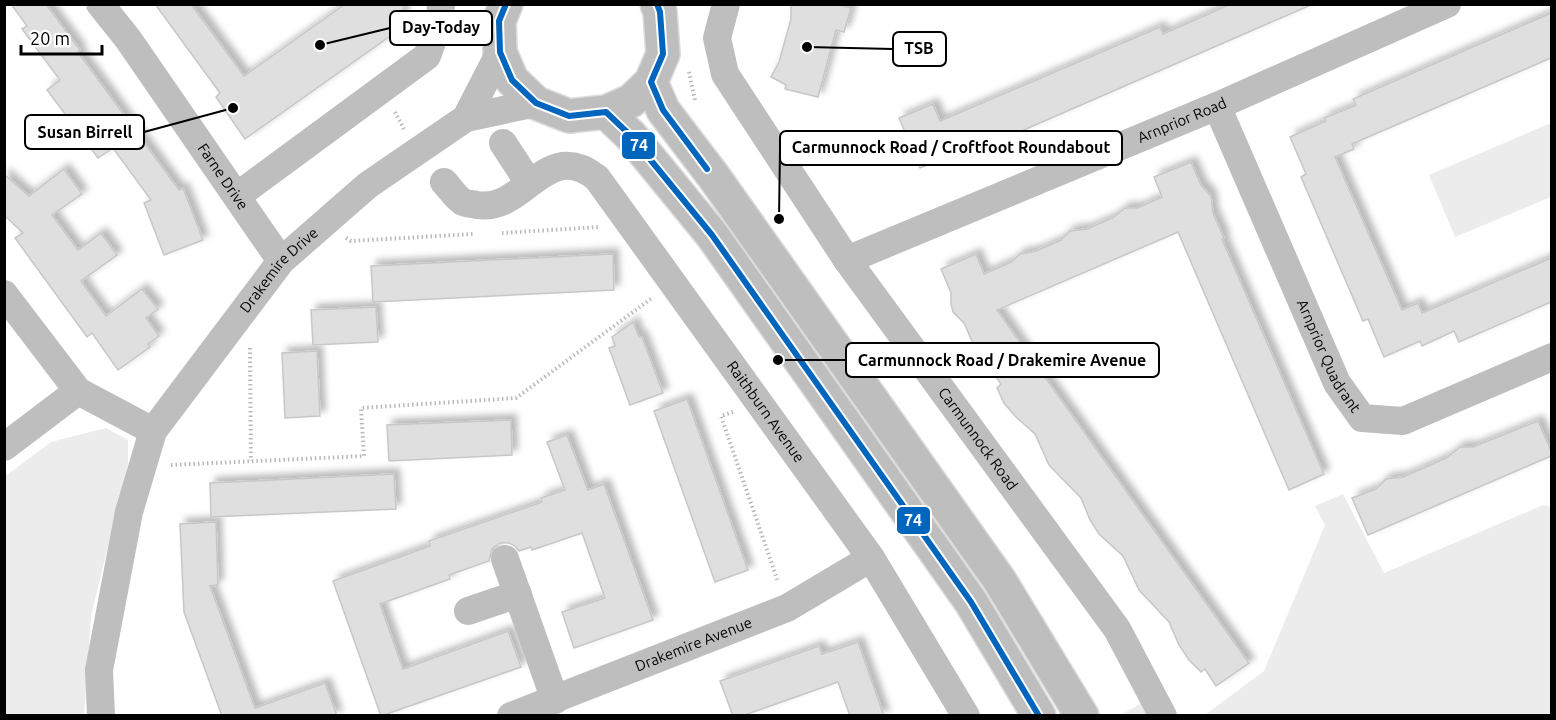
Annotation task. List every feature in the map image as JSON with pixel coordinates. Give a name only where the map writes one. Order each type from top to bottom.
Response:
[{"type":"main road","points":[[506,4],[499,21],[500,52],[512,80],[536,104],[569,116],[606,112],[631,101],[651,82],[663,54],[660,12],[657,4]]},
{"type":"main road","points":[[651,82],[663,110],[721,186],[1000,581],[1082,716]]},
{"type":"main road","points":[[606,112],[631,136],[712,235],[971,603],[1039,716]]},
{"type":"street","name":"Farne Drive","points":[[100,4],[128,39],[281,261]]},
{"type":"street","points":[[237,196],[427,56],[440,20],[441,4]]},
{"type":"street","name":"Arnprior Road","points":[[847,260],[1217,106],[1448,4]]},
{"type":"street","name":"Carmunnock Road","points":[[725,5],[717,38],[725,74],[847,260],[1117,629],[1163,716]]},
{"type":"street","name":"Drakemire Drive","points":[[466,118],[500,52]]},
{"type":"street","name":"Drakemire Drive","points":[[101,716],[99,670],[129,512],[153,431],[281,261],[368,185],[466,118],[536,104]]},
{"type":"street","name":"Arnprior Quadrant","points":[[1217,106],[1337,383],[1362,418],[1403,421],[1551,357]]},
{"type":"street","points":[[503,143],[530,183]]},
{"type":"street","name":"Raithburn Avenue","points":[[444,182],[464,202],[485,206],[506,201],[561,164],[584,167],[597,177],[871,558],[966,716]]},
{"type":"street","points":[[4,294],[78,391],[153,431]]},
{"type":"street","points":[[4,447],[78,391]]},
{"type":"street","name":"Drakemire Avenue","points":[[511,716],[787,608],[871,558]]},
{"type":"street","points":[[505,560],[555,700]]},
{"type":"street","points":[[468,611],[518,594]]},
{"type":"path","points":[[382,89],[417,151]]},
{"type":"path","points":[[143,466],[364,456],[361,408],[516,398],[673,283]]},
{"type":"path","points":[[228,331],[250,348],[250,461]]},
{"type":"path","points":[[759,403],[721,416],[787,608]]},
{"type":"shaded area","points":[[1551,123],[1551,197],[1455,237],[1429,175]]},
{"type":"shaded area","points":[[106,428],[128,440],[128,464],[91,616],[84,715],[5,715],[4,477],[51,442]]},
{"type":"shaded area","points":[[1343,494],[1384,573],[1543,505],[1551,507],[1551,715],[1205,715],[1264,671],[1325,525],[1315,506]]},
{"type":"shaded area","points":[[1146,701],[1153,716],[1118,716]]},
{"type":"building","points":[[11,4],[46,4],[80,50],[78,52],[179,190],[183,188],[203,240],[164,255],[144,203],[151,200],[113,148],[98,158],[47,90],[60,80],[22,29],[27,26]]},
{"type":"building","points":[[155,4],[191,4],[244,76],[345,4],[404,4],[400,29],[245,139],[216,97],[220,93]]},
{"type":"building","points":[[791,4],[836,4],[851,8],[844,32],[836,30],[818,97],[785,89],[786,85],[771,77],[779,62],[791,19]]},
{"type":"building","points":[[1231,4],[1313,4],[962,157],[960,152],[920,168],[899,118],[933,104],[940,121],[1160,27],[1163,34]]},
{"type":"building","points":[[1551,13],[1551,58],[1352,144],[1354,149],[1335,157],[1402,310],[1418,303],[1422,313],[1551,258],[1551,302],[1459,342],[1454,331],[1422,346],[1420,341],[1384,357],[1368,319],[1363,321],[1301,177],[1306,174],[1290,137],[1326,121],[1324,118],[1356,105],[1353,99]]},
{"type":"building","points":[[1191,162],[1201,185],[1211,196],[1213,213],[1224,238],[1222,239],[1324,474],[1289,490],[1178,232],[997,310],[1249,663],[1216,686],[1205,669],[1201,672],[1189,660],[1179,645],[1169,622],[1139,590],[1123,556],[1099,534],[1081,498],[1049,465],[1035,434],[1004,403],[997,388],[1001,384],[975,348],[964,323],[953,312],[951,293],[941,269],[976,254],[984,274],[1011,262],[1020,254],[1036,251],[1061,240],[1070,231],[1087,229],[1112,218],[1125,208],[1137,208],[1162,197],[1154,177]]},
{"type":"building","points":[[64,169],[82,194],[52,215],[78,250],[101,233],[117,255],[81,281],[106,316],[142,289],[158,309],[146,318],[159,336],[148,344],[150,347],[118,370],[92,333],[87,337],[15,238],[23,233],[4,215],[4,174],[29,196]]},
{"type":"building","points":[[613,254],[614,290],[373,302],[371,266]]},
{"type":"building","points":[[376,307],[378,342],[313,345],[311,310]]},
{"type":"building","points":[[633,322],[639,337],[642,337],[663,393],[630,405],[609,348],[615,346],[612,337]]},
{"type":"building","points":[[317,351],[320,416],[285,418],[282,353]]},
{"type":"building","points":[[687,399],[748,570],[715,582],[654,411]]},
{"type":"building","points":[[511,420],[512,455],[389,461],[387,425]]},
{"type":"building","points":[[1538,421],[1551,456],[1368,535],[1352,498],[1376,489],[1386,479],[1403,477],[1446,458],[1460,447],[1473,447]]},
{"type":"building","points":[[567,435],[588,490],[604,484],[653,620],[574,648],[562,612],[605,598],[582,533],[532,550],[531,547],[519,551],[509,543],[500,543],[492,549],[489,561],[449,575],[450,579],[380,604],[403,669],[508,631],[521,667],[381,716],[333,581],[430,546],[429,541],[542,502],[541,498],[565,490],[547,442]]},
{"type":"building","points":[[394,474],[396,509],[211,517],[210,483]]},
{"type":"building","points":[[216,522],[218,585],[210,586],[255,708],[325,683],[337,716],[222,716],[184,612],[180,524]]},
{"type":"building","points":[[858,642],[884,716],[850,716],[838,682],[742,716],[733,716],[720,681],[819,646],[822,654]]},
{"type":"transit line","name":"74","points":[[506,4],[499,21],[500,52],[512,80],[536,103],[569,116],[606,112],[631,136],[712,235],[971,602],[1039,716]]},
{"type":"transit line","name":"74","points":[[657,4],[660,12],[663,54],[651,82],[663,110],[707,169]]},
{"type":"place","name":"Day-Today","points":[[320,45]]},
{"type":"place","name":"TSB","points":[[807,47]]},
{"type":"place","name":"Susan Birrell","points":[[233,108]]},
{"type":"place","name":"Carmunnock Road / Croftfoot Roundabout","points":[[779,219]]},
{"type":"place","name":"Carmunnock Road / Drakemire Avenue","points":[[778,360]]}]
